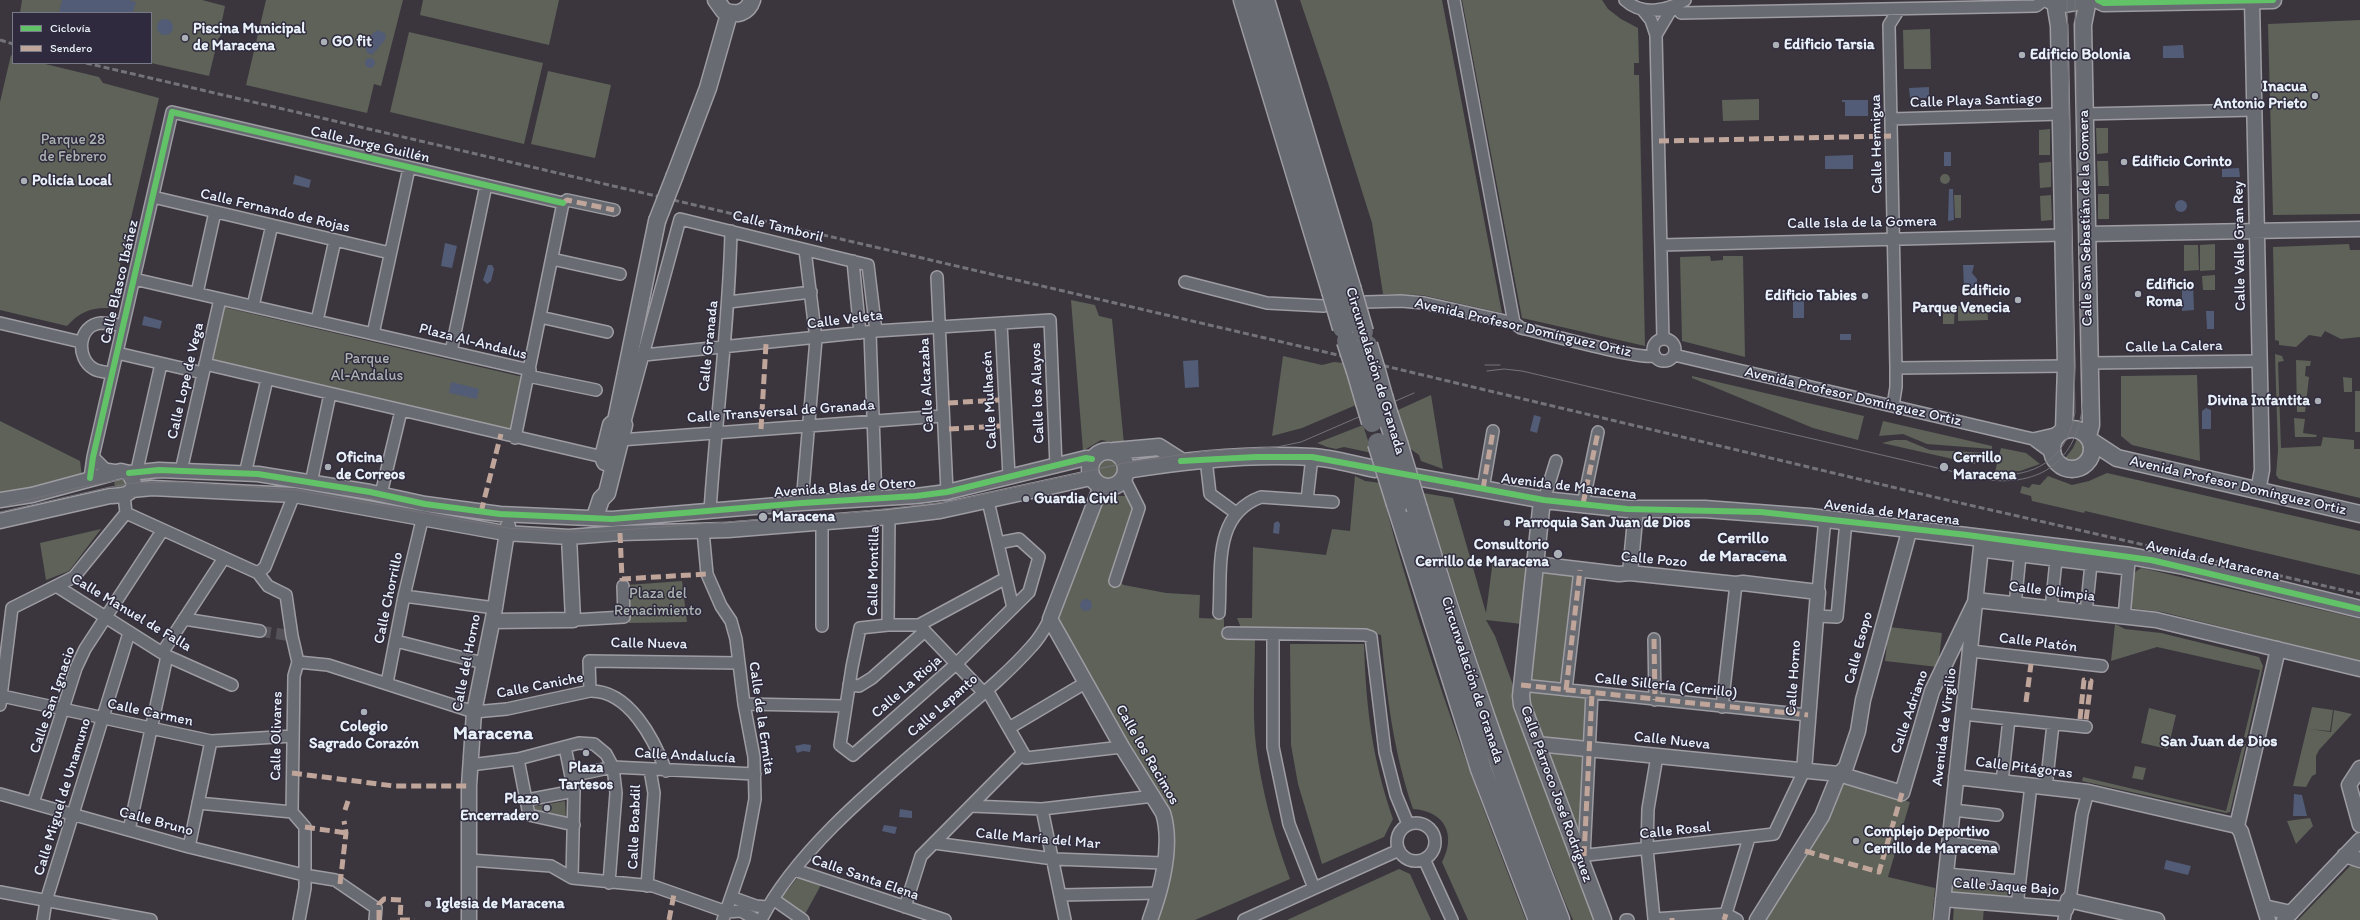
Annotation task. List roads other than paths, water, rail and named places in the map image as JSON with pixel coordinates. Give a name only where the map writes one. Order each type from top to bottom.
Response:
[{"type":"highway","name":"Circunvalación de Granada","points":[[1244,0],[1335,295],[1355,336],[1366,371],[1387,443],[1397,504],[1481,769],[1539,920]]},
{"type":"highway","name":"Circunvalación de Granada","points":[[1264,0],[1335,295]]},
{"type":"highway","name":"Circunvalación de Granada","points":[[1387,443],[1417,508],[1462,656],[1499,761],[1560,920]]},
{"type":"main road","points":[[716,0],[720,8],[729,14],[744,12],[752,0]]},
{"type":"main road","points":[[2049,1],[2075,4],[2089,0]]},
{"type":"main road","name":"Calle San Sebastián de la Gomera","points":[[2089,0],[2083,25],[2091,425],[2089,438]]},
{"type":"main road","points":[[2098,0],[2104,3],[2273,0]]},
{"type":"main road","name":"Calle San Sebastián de la Gomera","points":[[2049,1],[2059,26],[2066,366],[2062,431]]},
{"type":"main road","points":[[595,517],[600,499],[598,492],[608,459],[611,426],[620,429],[657,221],[708,88],[729,14]]},
{"type":"main road","points":[[2078,429],[2089,438],[2092,452],[2086,464],[2075,469],[2068,469],[2057,462],[2052,453],[2053,442],[2062,431],[2078,429]]},
{"type":"main road","name":"Avenida Profesor Domínguez Ortiz","points":[[2089,438],[2117,458],[2360,514]]},
{"type":"main road","points":[[1114,451],[1124,459],[1125,474],[1119,484],[1112,487],[1096,482],[1090,465],[1092,459],[1103,451],[1159,447],[1181,461]]},
{"type":"main road","points":[[1125,474],[1181,461],[1206,459],[1312,457],[1375,469]]},
{"type":"main road","name":"Avenida Profesor Domínguez Ortiz","points":[[2086,464],[2117,458]]},
{"type":"main road","name":"Avenida de Maracena","points":[[1416,477],[1544,500],[1636,509],[1705,509],[1825,518],[1910,528],[1981,544],[2129,563],[2184,566],[2360,609]]},
{"type":"main road","name":"Calle Párroco José Rodríguez","points":[[1544,500],[1541,509],[1534,564],[1521,685],[1522,705],[1581,856],[1603,920]]},
{"type":"street","points":[[1454,0],[1514,323]]},
{"type":"street","points":[[1625,0],[1642,9],[1652,11],[1673,7],[1685,0]]},
{"type":"street","name":"Calle Valle Gran Rey","points":[[2252,0],[2262,470],[2258,491]]},
{"type":"street","points":[[1673,7],[1681,13],[2036,6],[2049,1]]},
{"type":"street","points":[[1656,35],[1673,7]]},
{"type":"street","points":[[1642,9],[1651,20],[1656,35],[1663,339]]},
{"type":"street","points":[[1877,9],[1889,25],[1899,9]]},
{"type":"street","name":"Calle Hermigua","points":[[1889,25],[1896,368],[1896,387],[1892,406]]},
{"type":"street","points":[[2084,114],[2254,110]]},
{"type":"street","name":"Calle Jorge Guillén","points":[[172,112],[563,203],[567,200],[614,210]]},
{"type":"street","name":"Calle Blasco Ibáñez","points":[[90,478],[93,457],[172,112]]},
{"type":"street","name":"Calle Playa Santiago","points":[[1891,119],[2061,114]]},
{"type":"street","points":[[373,334],[409,168]]},
{"type":"street","points":[[451,352],[486,185]]},
{"type":"street","name":"Calle Fernando de Rojas","points":[[153,197],[390,253]]},
{"type":"street","points":[[563,203],[529,373],[596,390]]},
{"type":"street","points":[[197,293],[215,212]]},
{"type":"street","name":"Calle Tamboril","points":[[644,356],[680,219],[868,265],[869,332]]},
{"type":"street","points":[[253,306],[272,225]]},
{"type":"street","points":[[2087,234],[2360,229]]},
{"type":"street","name":"Calle Granada","points":[[710,511],[729,302],[731,231]]},
{"type":"street","name":"Calle Isla de la Gomera","points":[[1661,245],[2064,235]]},
{"type":"street","points":[[317,321],[335,240]]},
{"type":"street","points":[[802,503],[816,339],[805,250]]},
{"type":"street","points":[[552,260],[620,274]]},
{"type":"street","points":[[853,261],[869,332],[876,500]]},
{"type":"street","name":"Calle Alcazaba","points":[[937,277],[946,492]]},
{"type":"street","name":"Plaza Al-Andalus","points":[[134,279],[451,352],[529,373],[515,438]]},
{"type":"street","points":[[1185,282],[1267,303],[1335,295]]},
{"type":"street","points":[[729,302],[811,292]]},
{"type":"street","name":"Calle Lope de Vega","points":[[181,471],[220,299]]},
{"type":"street","name":"Avenida Profesor Domínguez Ortiz","points":[[1366,302],[1401,301],[1424,303],[1514,323],[1521,328],[1621,352],[1650,357],[1654,356]]},
{"type":"street","points":[[540,317],[608,332]]},
{"type":"street","name":"Calle Veleta","points":[[644,356],[816,339],[869,332],[939,326],[1050,320]]},
{"type":"street","name":"Calle los Alayos","points":[[1050,320],[1056,466]]},
{"type":"street","points":[[0,323],[81,342]]},
{"type":"street","name":"Calle Blasco Ibáñez","points":[[112,373],[94,369],[87,363],[82,353],[81,342],[86,331],[100,323],[123,325]]},
{"type":"street","name":"Calle Mulhacén","points":[[1001,323],[1009,476]]},
{"type":"street","points":[[1663,339],[1672,343],[1674,349],[1674,355],[1669,360],[1663,361],[1654,356],[1654,345],[1663,339]]},
{"type":"street","points":[[117,353],[161,364],[267,379],[608,459]]},
{"type":"street","name":"Avenida Profesor Domínguez Ortiz","points":[[1674,355],[2033,439],[2052,453]]},
{"type":"street","points":[[620,429],[644,356]]},
{"type":"street","name":"Calle La Calera","points":[[2089,364],[2260,361]]},
{"type":"street","points":[[125,493],[110,487],[110,481],[124,472],[161,364]]},
{"type":"street","points":[[1896,368],[2066,366]]},
{"type":"street","points":[[245,474],[267,379]]},
{"type":"street","points":[[311,483],[330,394]]},
{"type":"street","points":[[382,494],[401,411]]},
{"type":"street","name":"Calle Transversal de Granada","points":[[620,429],[716,432],[943,416]]},
{"type":"street","name":"Avenida de Maracena","points":[[1483,489],[1493,431]]},
{"type":"street","name":"Avenida Profesor Domínguez Ortiz","points":[[2033,439],[2062,431]]},
{"type":"street","points":[[1583,504],[1598,432]]},
{"type":"street","points":[[1,700],[12,608],[58,587],[74,577],[126,513],[125,493],[134,480],[124,472],[105,469],[93,457]]},
{"type":"street","points":[[1306,500],[1312,457]]},
{"type":"street","name":"Avenida Blas de Otero","points":[[0,500],[32,495],[90,478],[124,472],[181,471],[273,476],[382,494],[425,504],[500,514],[595,517],[612,519],[802,503],[876,500],[946,492],[1086,458],[1092,459]]},
{"type":"street","points":[[1206,459],[1210,494],[1236,513]]},
{"type":"street","name":"Avenida de Maracena","points":[[1544,500],[1556,461]]},
{"type":"street","points":[[1115,581],[1139,508],[1125,474]]},
{"type":"street","name":"Avenida Blas de Otero","points":[[0,521],[34,512],[152,488],[294,495],[422,520],[505,534],[569,537],[822,524],[940,511],[1096,482]]},
{"type":"street","name":"Calle Lepanto","points":[[761,920],[770,903],[795,870],[862,800],[985,692],[1033,646],[1050,619],[1096,482]]},
{"type":"street","points":[[258,573],[265,567],[294,495]]},
{"type":"street","points":[[1219,613],[1223,538],[1228,524],[1236,513],[1252,500],[1269,496],[1333,502]]},
{"type":"street","points":[[988,501],[1013,608]]},
{"type":"street","points":[[1630,573],[1636,509]]},
{"type":"street","points":[[126,513],[162,531],[258,573],[268,586],[286,595],[292,636],[298,662],[328,665],[474,712]]},
{"type":"street","name":"Calle del Horno","points":[[469,920],[470,765],[474,712],[494,615],[505,534],[509,522],[516,514]]},
{"type":"street","points":[[595,517],[595,535]]},
{"type":"street","points":[[573,620],[569,537],[595,517]]},
{"type":"street","name":"Calle Montilla","points":[[888,624],[889,517]]},
{"type":"street","name":"Calle Horno","points":[[1774,834],[1804,771],[1825,518]]},
{"type":"street","name":"Calle Chorrillo","points":[[387,683],[404,596],[422,520]]},
{"type":"street","points":[[1816,616],[1837,617],[1846,521]]},
{"type":"street","points":[[822,524],[822,626]]},
{"type":"street","name":"Calle Esopo","points":[[1757,920],[1822,816],[1839,774],[1846,767],[1858,730],[1862,700],[1910,528]]},
{"type":"street","name":"Calle San Ignacio","points":[[33,803],[65,710],[79,662],[106,616],[162,531]]},
{"type":"street","name":"Calle de la Ermita","points":[[703,531],[707,574],[721,606],[731,620],[739,663],[744,704],[751,737],[755,774],[755,799],[745,852],[725,916]]},
{"type":"street","name":"Calle La Rioja","points":[[845,706],[840,745],[853,755],[956,664],[1029,592],[1039,558],[1019,539],[998,543]]},
{"type":"street","name":"Avenida de Maracena","points":[[1981,544],[2020,556],[2091,564],[2129,563],[2124,617]]},
{"type":"street","name":"Avenida de Virgilio","points":[[1941,920],[1971,651],[1981,544]]},
{"type":"street","points":[[2015,605],[2020,556]]},
{"type":"street","points":[[129,830],[151,729],[164,655],[184,620],[224,558]]},
{"type":"street","points":[[2051,609],[2056,560]]},
{"type":"street","name":"Calle Pozo","points":[[1534,564],[1580,570],[1630,573],[1736,584],[1743,583],[1818,592]]},
{"type":"street","points":[[2086,613],[2091,564]]},
{"type":"street","points":[[1566,690],[1580,570]]},
{"type":"street","points":[[849,685],[859,686],[872,678],[922,628],[1006,578]]},
{"type":"street","points":[[1722,707],[1736,584]]},
{"type":"street","points":[[404,596],[494,615],[573,620],[624,617],[623,586]]},
{"type":"street","name":"Calle Manuel de Falla","points":[[58,587],[106,616],[129,633],[164,655],[232,685]]},
{"type":"street","name":"Calle Adriano","points":[[1839,774],[1902,793],[1932,691],[1976,600]]},
{"type":"street","name":"Calle Olimpia","points":[[1976,600],[2172,623],[2360,669]]},
{"type":"street","name":"Calle los Racimos","points":[[1050,619],[1122,747],[1154,796],[1166,824],[1164,863],[1160,893],[1150,920]]},
{"type":"street","points":[[184,620],[260,631]]},
{"type":"street","points":[[744,704],[845,706],[860,628],[888,624],[922,628],[985,692],[1009,728],[1026,758],[1122,747]]},
{"type":"street","name":"Calle Miguel de Unamuno","points":[[43,920],[46,901],[129,633]]},
{"type":"street","points":[[1228,633],[1365,635],[1371,637],[1384,752],[1396,795],[1408,824]]},
{"type":"street","points":[[1273,634],[1273,747],[1289,824],[1314,888]]},
{"type":"street","points":[[1654,639],[1655,700]]},
{"type":"street","points":[[396,641],[483,663]]},
{"type":"street","points":[[2278,649],[2236,826],[2240,832],[2266,913],[2288,916],[2360,840]]},
{"type":"street","name":"Calle Platón","points":[[1971,651],[2102,666]]},
{"type":"street","name":"Calle Nueva","points":[[590,691],[589,661],[739,663]]},
{"type":"street","name":"Calle Olivares","points":[[292,812],[294,676],[298,662]]},
{"type":"street","points":[[1009,728],[1085,683]]},
{"type":"street","name":"Calle Sillería (Cerrillo)","points":[[1521,685],[1808,715]]},
{"type":"street","name":"Calle Caniche","points":[[474,712],[507,709],[590,691],[603,691],[619,702],[643,723],[658,750],[666,771]]},
{"type":"street","name":"Calle Párroco José Rodríguez","points":[[1581,856],[1592,693]]},
{"type":"street","name":"Calle Carmen","points":[[1,700],[65,710],[211,741],[294,736]]},
{"type":"street","points":[[1963,714],[2086,727]]},
{"type":"street","points":[[2002,782],[2009,719]]},
{"type":"street","points":[[2046,787],[2053,724]]},
{"type":"street","points":[[189,847],[211,741]]},
{"type":"street","points":[[470,765],[518,759],[579,743],[594,744],[606,754],[614,767],[616,793],[609,883]]},
{"type":"street","name":"Calle Nueva","points":[[1537,744],[1804,771]]},
{"type":"street","points":[[565,747],[573,783],[574,825],[572,878]]},
{"type":"street","points":[[905,907],[921,856],[1023,753]]},
{"type":"street","points":[[1657,756],[1648,809],[1647,849],[1654,919],[1725,917],[1737,920]]},
{"type":"street","points":[[518,759],[529,815],[574,825]]},
{"type":"street","points":[[526,800],[614,767]]},
{"type":"street","name":"Calle Andalucía","points":[[614,767],[666,771],[755,774]]},
{"type":"street","points":[[2360,768],[2349,785],[2360,826]]},
{"type":"street","name":"Calle Boabdil","points":[[647,886],[654,793],[650,770]]},
{"type":"street","points":[[1804,771],[1839,774]]},
{"type":"street","name":"Calle Pitágoras","points":[[1956,777],[2088,792],[2236,826]]},
{"type":"street","points":[[2020,905],[2018,897],[2031,785]]},
{"type":"street","points":[[2066,909],[2071,893],[2082,814],[2088,792]]},
{"type":"street","name":"Calle Bruno","points":[[0,794],[189,847],[304,875],[335,880],[376,908],[375,920]]},
{"type":"street","points":[[971,806],[1042,809],[1154,796]]},
{"type":"street","points":[[198,803],[292,812],[305,826],[304,888],[298,920]]},
{"type":"street","points":[[1042,809],[1054,859],[1065,920]]},
{"type":"street","points":[[1953,810],[1997,815]]},
{"type":"street","points":[[1420,822],[1426,824],[1434,833],[1436,839],[1433,851],[1424,859],[1412,861],[1407,859],[1399,850],[1397,838],[1399,832],[1408,824],[1420,822]]},
{"type":"street","name":"Calle Rosal","points":[[1581,856],[1774,834]]},
{"type":"street","points":[[1725,917],[1749,838]]},
{"type":"street","name":"Calle María del Mar","points":[[934,843],[1054,859],[1164,863]]},
{"type":"street","points":[[1949,843],[1993,848]]},
{"type":"street","points":[[1244,920],[1399,850]]},
{"type":"street","points":[[2346,855],[2360,860]]},
{"type":"street","points":[[1424,859],[1452,920]]},
{"type":"street","points":[[470,860],[551,866],[572,878],[609,883],[653,886],[725,916],[741,911],[757,920]]},
{"type":"street","name":"Calle Santa Elena","points":[[795,870],[905,907],[925,917],[944,920]]},
{"type":"street","points":[[1946,874],[2020,881]]},
{"type":"street","points":[[0,892],[119,917],[151,920]]},
{"type":"street","points":[[1061,895],[1160,893]]},
{"type":"street","points":[[731,897],[756,906],[770,903],[803,920]]},
{"type":"street","name":"Calle Jaque Bajo","points":[[1943,899],[2012,906],[2020,905],[2066,909],[2157,920]]},
{"type":"water","points":[[62,0],[129,0],[136,2],[133,12],[59,12]]},
{"type":"water","points":[[165,19],[171,21],[173,27],[171,33],[165,35],[159,33],[157,27],[159,21]]},
{"type":"water","points":[[378,30],[386,34],[385,40],[372,55],[367,53],[365,45],[373,33]]},
{"type":"water","points":[[2183,45],[2184,58],[2163,58],[2163,46]]},
{"type":"water","points":[[368,58],[372,58],[375,63],[372,68],[368,68],[365,65],[365,61]]},
{"type":"water","points":[[1929,87],[1929,98],[1910,98],[1909,88]]},
{"type":"water","points":[[1842,100],[1868,100],[1868,116],[1845,116],[1845,102],[1842,102]]},
{"type":"water","points":[[1944,152],[1951,152],[1951,166],[1944,166]]},
{"type":"water","points":[[1853,155],[1853,169],[1825,169],[1825,156]]},
{"type":"water","points":[[2239,168],[2240,177],[2222,177],[2222,169]]},
{"type":"water","points":[[295,175],[311,180],[309,188],[293,184]]},
{"type":"water","points":[[1949,189],[1953,189],[1954,220],[1948,221]]},
{"type":"water","points":[[2183,200],[2186,201],[2186,211],[2179,212],[2176,211],[2175,204],[2176,201]]},
{"type":"water","points":[[445,243],[457,246],[452,268],[441,266]]},
{"type":"water","points":[[488,265],[492,265],[494,269],[491,281],[487,284],[483,280]]},
{"type":"water","points":[[1963,265],[1974,265],[1972,273],[1977,279],[1977,287],[1964,288]]},
{"type":"water","points":[[2193,284],[2194,310],[2182,311],[2182,285]]},
{"type":"water","points":[[1793,298],[1804,298],[1804,318],[1793,318]]},
{"type":"water","points":[[2206,311],[2214,311],[2214,329],[2207,329]]},
{"type":"water","points":[[144,316],[162,321],[160,329],[142,325]]},
{"type":"water","points":[[1840,334],[1851,334],[1851,340],[1840,340]]},
{"type":"water","points":[[1198,360],[1199,387],[1185,388],[1183,361]]},
{"type":"water","points":[[451,382],[479,389],[477,399],[449,393]]},
{"type":"water","points":[[2206,408],[2211,410],[2211,429],[2202,429],[2202,411]]},
{"type":"water","points":[[1534,415],[1541,417],[1537,433],[1530,431]]},
{"type":"water","points":[[1278,521],[1280,524],[1279,534],[1273,533],[1274,523]]},
{"type":"water","points":[[1760,550],[1769,551],[1770,557],[1759,556]]},
{"type":"water","points":[[1086,599],[1090,601],[1092,605],[1090,609],[1086,611],[1082,609],[1080,605],[1082,601]]},
{"type":"water","points":[[804,744],[811,745],[810,752],[803,751],[797,753],[795,746]]},
{"type":"water","points":[[2294,794],[2302,795],[2307,816],[2293,816]]},
{"type":"water","points":[[900,809],[912,811],[912,818],[899,817]]},
{"type":"water","points":[[884,825],[897,827],[895,834],[882,831]]},
{"type":"water","points":[[2166,860],[2191,866],[2188,875],[2164,869]]},
{"type":"tunnel","points":[[260,631],[292,636]]},
{"type":"tram line","points":[[1999,475],[2028,471],[2040,466],[2050,459],[2059,450],[2066,439],[2072,427],[2075,412],[2067,0]]},
{"type":"tram line","points":[[1487,371],[1504,369],[1522,371],[1989,480],[2009,481],[2027,478],[2043,472],[2056,463],[2067,452],[2075,437],[2080,420],[2083,400],[2075,0]]},
{"type":"tram line","points":[[1485,365],[1500,365]]},
{"type":"tram line","points":[[0,512],[110,487],[134,483],[179,482],[296,490],[507,528],[576,532],[608,531],[847,513],[947,502],[1125,463],[1206,451],[1277,447],[1301,442],[1414,393]]},
{"type":"tram line","points":[[8,505],[77,488],[129,478]]},
{"type":"tram line","points":[[951,495],[1030,478]]},
{"type":"tram line","points":[[342,493],[387,501]]},
{"type":"railway","points":[[0,40],[12,44]]},
{"type":"railway","points":[[90,64],[1385,366],[1934,497],[2360,594]]},
{"type":"place","name":"Piscina Municipal de Maracena","points":[[185,38]]},
{"type":"place","name":"GO fit","points":[[324,42]]},
{"type":"place","name":"Edificio Tarsia","points":[[1776,45]]},
{"type":"place","name":"Edificio Bolonia","points":[[2022,55]]},
{"type":"place","name":"Inacua Antonio Prieto","points":[[2315,96]]},
{"type":"place","name":"Edificio Corinto","points":[[2124,162]]},
{"type":"place","name":"Policía Local","points":[[24,181]]},
{"type":"place","name":"Edificio Roma","points":[[2138,294]]},
{"type":"place","name":"Edificio Tabies","points":[[1865,296]]},
{"type":"place","name":"Edificio Parque Venecia","points":[[2018,300]]},
{"type":"place","name":"Divina Infantita","points":[[2318,401]]},
{"type":"place","name":"Oficina de Correos","points":[[328,467]]},
{"type":"place","name":"Cerrillo Maracena","points":[[1944,467]]},
{"type":"place","name":"Guardia Civil","points":[[1026,499]]},
{"type":"place","name":"Maracena","points":[[763,517]]},
{"type":"place","name":"Parroquia San Juan de Dios","points":[[1507,523]]},
{"type":"place","name":"Consultorio Cerrillo de Maracena","points":[[1558,554]]},
{"type":"place","name":"Colegio Sagrado Corazón","points":[[364,712]]},
{"type":"place","name":"Plaza Tartesos","points":[[586,753]]},
{"type":"place","name":"Plaza Encerradero","points":[[547,808]]},
{"type":"place","name":"Complejo Deportivo Cerrillo de Maracena","points":[[1856,841]]},
{"type":"place","name":"Iglesia de Maracena","points":[[428,904]]},
{"type":"district","name":"Cerrillo de Maracena","points":[[1743,548]]},
{"type":"district","name":"Maracena","points":[[493,734]]},
{"type":"district","name":"San Juan de Dios","points":[[2219,742]]},
{"type":"park label","name":"Parque 28 de Febrero","points":[[73,148]]},
{"type":"park label","name":"Parque Al-Andalus","points":[[367,368]]},
{"type":"park label","name":"Plaza del Renacimiento","points":[[658,602]]}]
